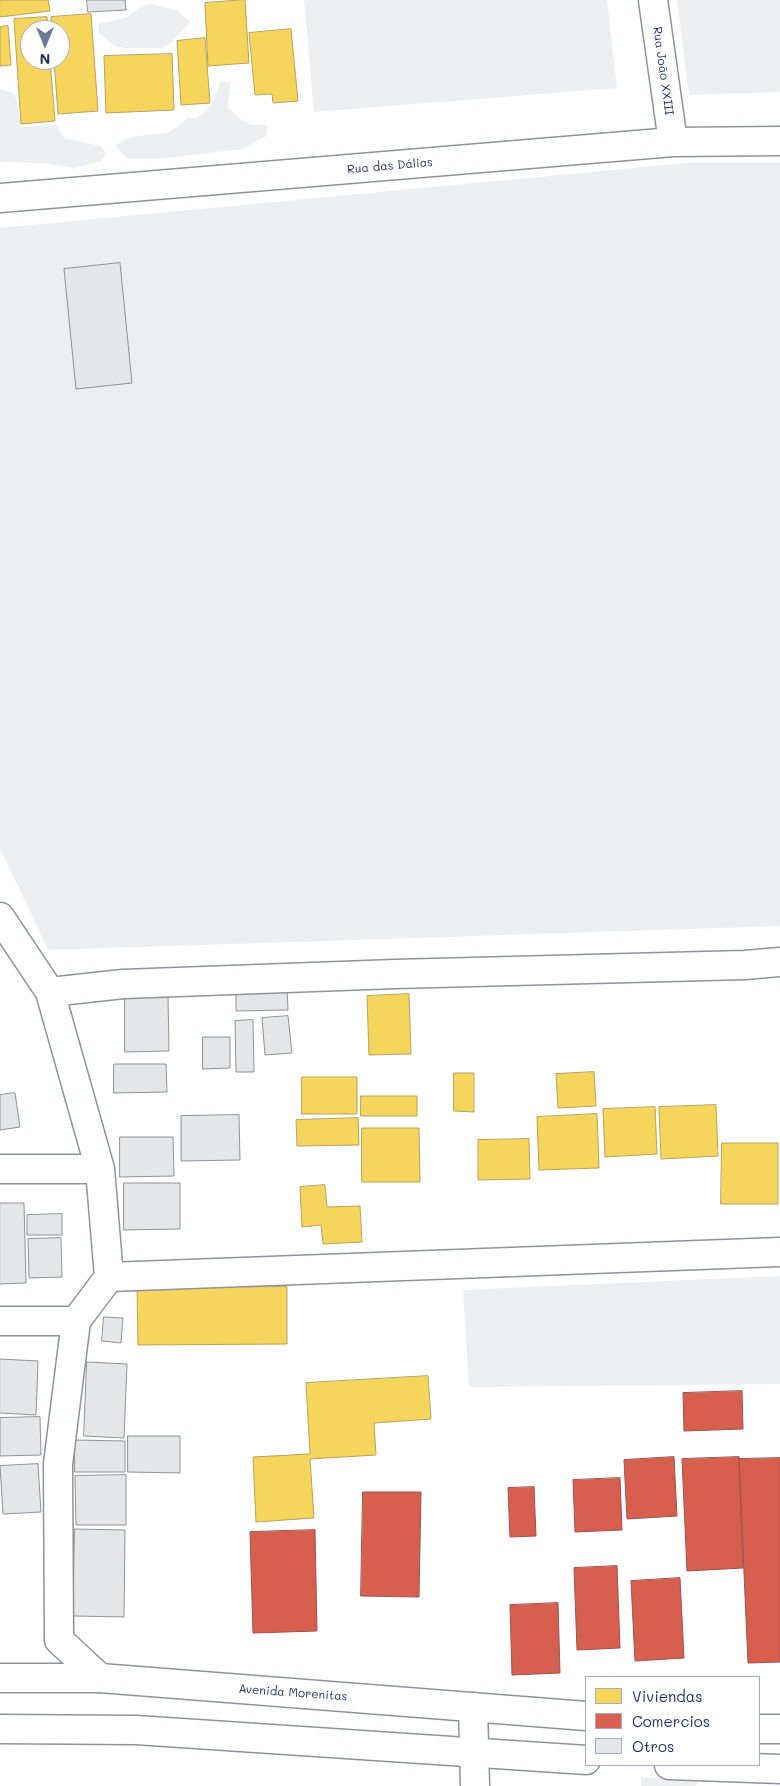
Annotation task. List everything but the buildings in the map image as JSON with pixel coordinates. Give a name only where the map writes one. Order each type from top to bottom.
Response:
[{"type":"street","name":"Rua João XXIII","points":[[653,0],[673,142]]},
{"type":"street","name":"Rua das Dálias","points":[[0,198],[673,142],[780,141]]},
{"type":"street","points":[[0,917],[50,992],[100,1169],[109,1277],[76,1321],[58,1464],[58,1640],[100,1678]]},
{"type":"street","points":[[50,992],[123,984],[395,974],[745,965],[780,962]]},
{"type":"street","points":[[0,1168],[100,1169]]},
{"type":"street","points":[[109,1277],[780,1252]]},
{"type":"street","points":[[0,1321],[76,1321]]},
{"type":"street","name":"Avenida Morenitas","points":[[0,1678],[100,1678],[585,1716]]},
{"type":"street","points":[[473,1707],[476,1786]]},
{"type":"street","points":[[0,1729],[136,1730],[585,1760]]},
{"type":"street","points":[[760,1729],[780,1729]]},
{"type":"street","points":[[691,1766],[780,1770]]},
{"type":"shaded area","points":[[304,0],[607,0],[617,88],[314,112]]},
{"type":"shaded area","points":[[677,0],[780,0],[780,92],[689,95]]},
{"type":"shaded area","points":[[151,4],[177,10],[190,22],[171,43],[163,48],[125,48],[115,46],[99,33],[99,24],[127,17],[142,6]]},
{"type":"shaded area","points":[[221,81],[230,83],[229,109],[246,123],[268,127],[266,136],[243,149],[157,159],[127,159],[116,146],[132,137],[168,132],[188,118],[197,118],[211,106]]},
{"type":"shaded area","points":[[0,89],[15,94],[21,127],[57,125],[64,138],[100,146],[106,153],[102,161],[73,168],[45,163],[0,162]]},
{"type":"shaded area","points":[[686,163],[780,163],[780,926],[48,950],[0,848],[0,228]]},
{"type":"shaded area","points":[[780,1276],[780,1384],[469,1387],[463,1290]]},
{"type":"shaded area","points":[[669,1769],[689,1771],[698,1781],[696,1786],[641,1786],[641,1777],[656,1778],[657,1775]]}]
